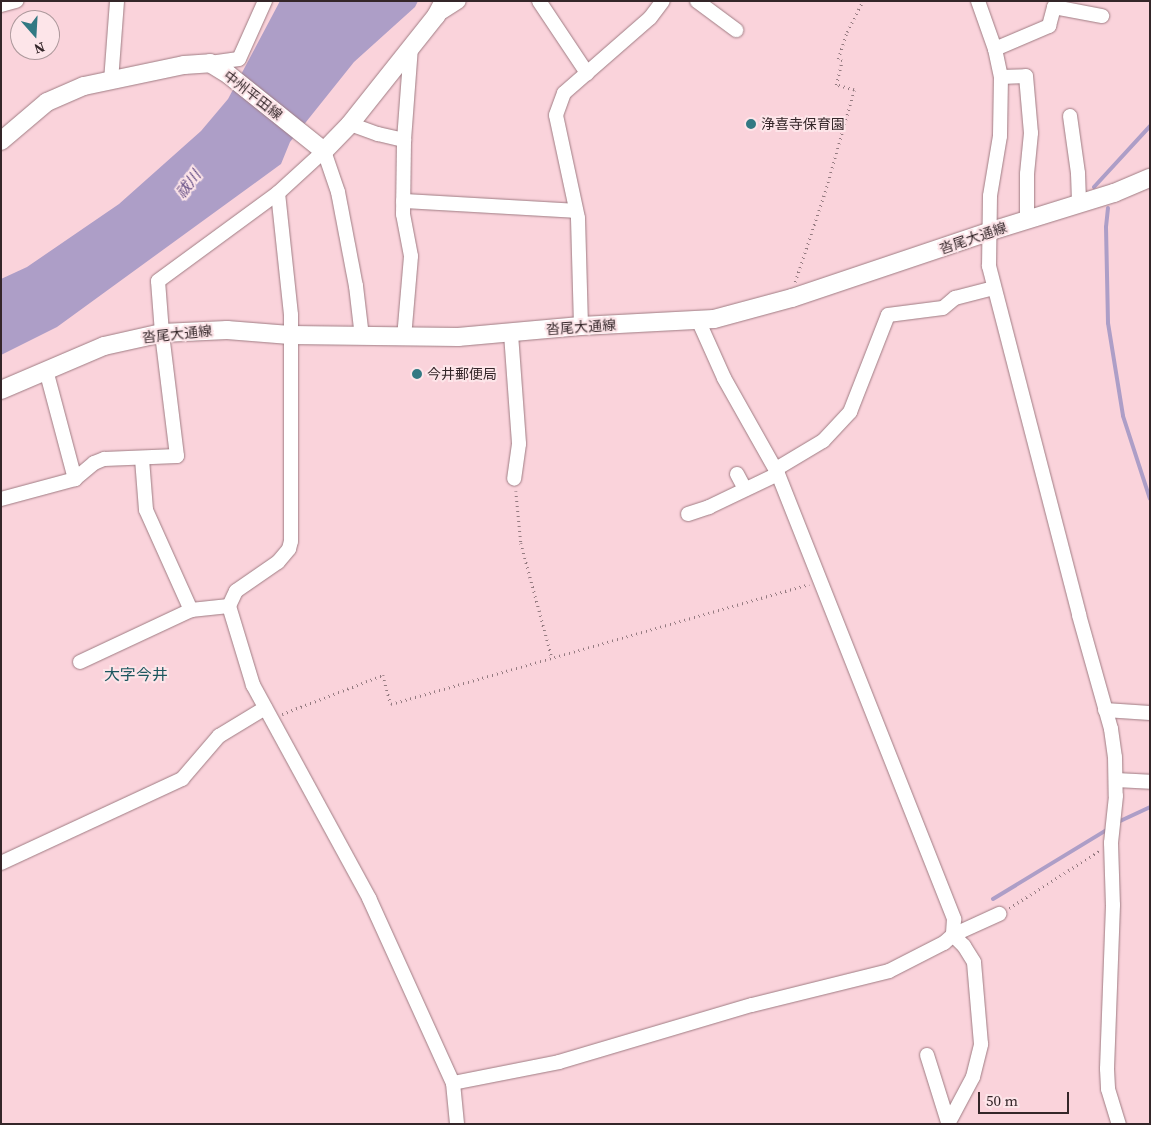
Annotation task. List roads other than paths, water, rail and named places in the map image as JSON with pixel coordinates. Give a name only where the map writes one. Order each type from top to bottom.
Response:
[{"type":"main road","points":[[322,149],[350,124],[440,9]]},
{"type":"main road","name":"中州平田線","points":[[1,141],[47,102],[84,86],[184,65],[210,63],[229,75],[322,149]]},
{"type":"main road","name":"沓尾大通線","points":[[1,390],[104,346],[162,333],[227,330],[290,335],[404,338],[458,337],[511,334],[581,326],[699,322],[792,298],[1150,178]]},
{"type":"street","points":[[1,5],[16,1]]},
{"type":"street","points":[[111,80],[116,1]]},
{"type":"street","points":[[210,63],[239,59],[265,1]]},
{"type":"street","points":[[440,9],[459,1]]},
{"type":"street","points":[[539,1],[587,73]]},
{"type":"street","points":[[581,326],[576,211],[556,115],[564,93],[650,18],[663,1]]},
{"type":"street","points":[[696,1],[736,30]]},
{"type":"street","points":[[978,1],[995,49],[1001,78],[1000,136],[990,196],[989,266],[1111,729],[1116,780],[1110,843],[1113,905],[1107,1069],[1108,1089],[1120,1124]]},
{"type":"street","points":[[995,49],[1049,26],[1054,7],[1102,16]]},
{"type":"street","points":[[404,338],[411,256],[403,214],[403,201],[404,140],[411,47]]},
{"type":"street","points":[[1001,78],[1026,76],[1031,133],[1027,174],[1028,219]]},
{"type":"street","points":[[1070,116],[1078,173],[1079,203]]},
{"type":"street","points":[[350,124],[378,134],[404,140]]},
{"type":"street","points":[[1,499],[75,479],[94,463],[104,459],[142,459],[177,456],[162,333],[158,281],[278,193],[322,149],[338,192],[356,286],[362,337]]},
{"type":"street","points":[[278,193],[291,315],[291,541],[289,549],[278,562],[236,591],[228,606],[253,685],[267,714],[369,898],[453,1082],[457,1124]]},
{"type":"street","points":[[403,201],[576,211]]},
{"type":"street","points":[[688,514],[709,507],[745,489],[823,441],[850,412],[888,315],[943,308],[955,298],[994,288]]},
{"type":"street","points":[[699,322],[724,378],[777,471],[954,918],[953,936]]},
{"type":"street","points":[[511,334],[519,444],[514,479]]},
{"type":"street","points":[[46,370],[75,479]]},
{"type":"street","points":[[142,459],[146,510],[191,610]]},
{"type":"street","points":[[737,474],[745,489]]},
{"type":"street","points":[[80,662],[191,610],[228,606]]},
{"type":"street","points":[[1105,710],[1150,713]]},
{"type":"street","points":[[1,863],[182,780],[219,736],[267,714]]},
{"type":"street","points":[[1116,780],[1150,782]]},
{"type":"street","points":[[453,1082],[559,1062],[752,1005],[890,971],[944,943],[953,936],[999,914]]},
{"type":"street","points":[[948,1123],[973,1078],[982,1044],[974,962],[964,946],[953,936]]},
{"type":"street","points":[[927,1055],[948,1123]]},
{"type":"water","name":"祓川","points":[[280,1],[418,1],[415,7],[354,62],[290,142],[281,164],[57,327],[1,355],[1,279],[27,267],[119,204],[201,131],[228,99]]},
{"type":"waterway","points":[[1094,187],[1150,126]]},
{"type":"waterway","points":[[1108,208],[1106,227],[1108,323],[1123,416],[1150,499]]},
{"type":"waterway","points":[[1118,822],[1150,807]]},
{"type":"waterway","points":[[993,899],[1108,829]]},
{"type":"place","name":"浄喜寺保育園","points":[[751,124]]},
{"type":"place","name":"今井郵便局","points":[[417,374]]},
{"type":"district","name":"大字今井","points":[[136,674]]}]
